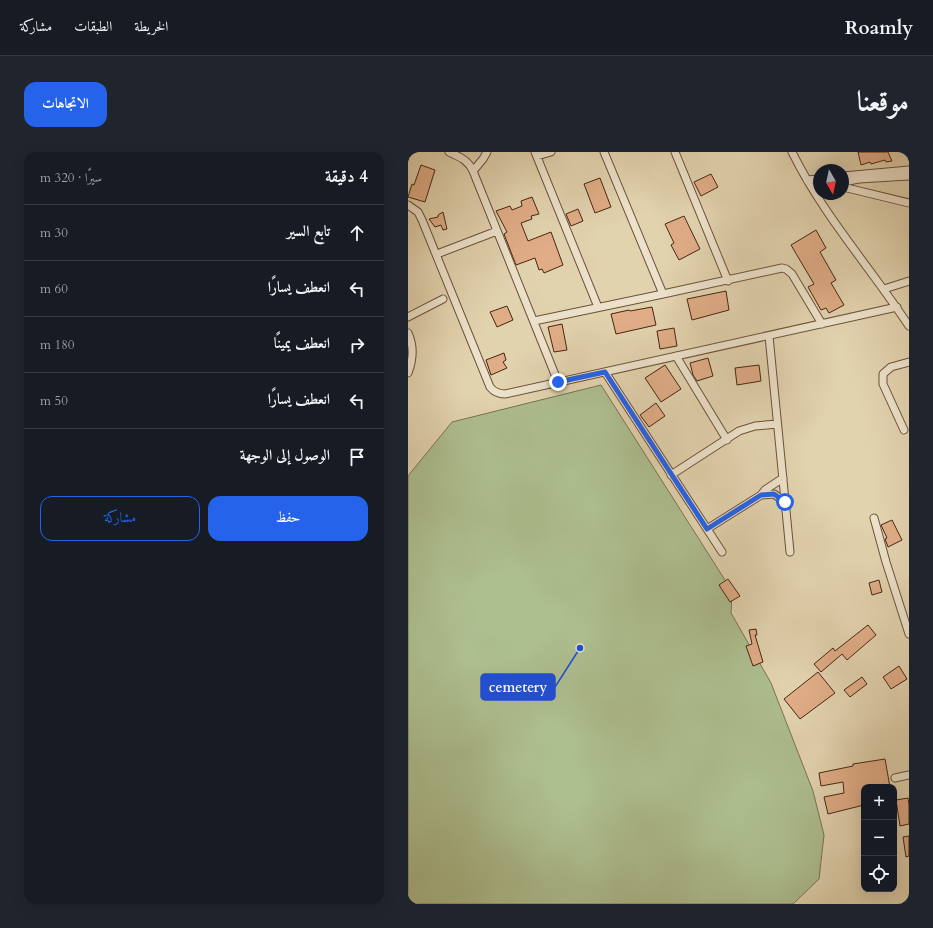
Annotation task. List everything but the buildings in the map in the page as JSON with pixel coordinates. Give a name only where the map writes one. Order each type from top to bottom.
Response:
[{"type":"street","points":[[449,152],[464,158],[471,165],[474,171],[558,382]]},
{"type":"street","points":[[474,171],[487,152]]},
{"type":"street","points":[[551,152],[538,153],[598,307]]},
{"type":"street","points":[[604,152],[663,294]]},
{"type":"street","points":[[675,152],[728,281]]},
{"type":"street","points":[[792,152],[807,180],[813,188]]},
{"type":"street","points":[[849,175],[909,170]]},
{"type":"street","points":[[849,181],[909,176]]},
{"type":"street","points":[[807,180],[813,180]]},
{"type":"street","points":[[849,189],[909,204]]},
{"type":"street","points":[[822,200],[836,224],[897,307],[909,326]]},
{"type":"street","points":[[408,205],[420,216],[492,389],[499,394],[505,394],[897,307]]},
{"type":"street","points":[[437,254],[497,231]]},
{"type":"street","points":[[534,320],[728,281],[777,269],[786,269],[792,274],[822,324]]},
{"type":"street","points":[[884,289],[909,280]]},
{"type":"street","points":[[408,317],[443,299]]},
{"type":"street","points":[[408,334],[412,354],[408,373]]},
{"type":"street","points":[[769,336],[790,552]]},
{"type":"street","points":[[676,356],[726,440]]},
{"type":"street","points":[[904,430],[883,384],[883,374],[891,368],[909,362]]},
{"type":"street","points":[[605,372],[722,552]]},
{"type":"street","points":[[671,475],[747,428],[762,424],[777,424]]},
{"type":"street","points":[[707,529],[761,495],[765,490],[783,478]]},
{"type":"street","points":[[761,495],[774,494],[785,502]]},
{"type":"street","points":[[874,518],[886,562],[909,634]]},
{"type":"street","points":[[895,778],[909,775]]},
{"type":"green space","points":[[601,385],[732,591],[731,613],[771,683],[813,791],[824,835],[819,879],[793,904],[408,904],[408,476],[452,422]]},
{"type":"place","name":"cemetery","points":[[580,648]]},
{"type":"route","points":[[558,382],[605,372],[707,529],[761,495],[769,493],[774,494],[779,496],[785,502]]}]
